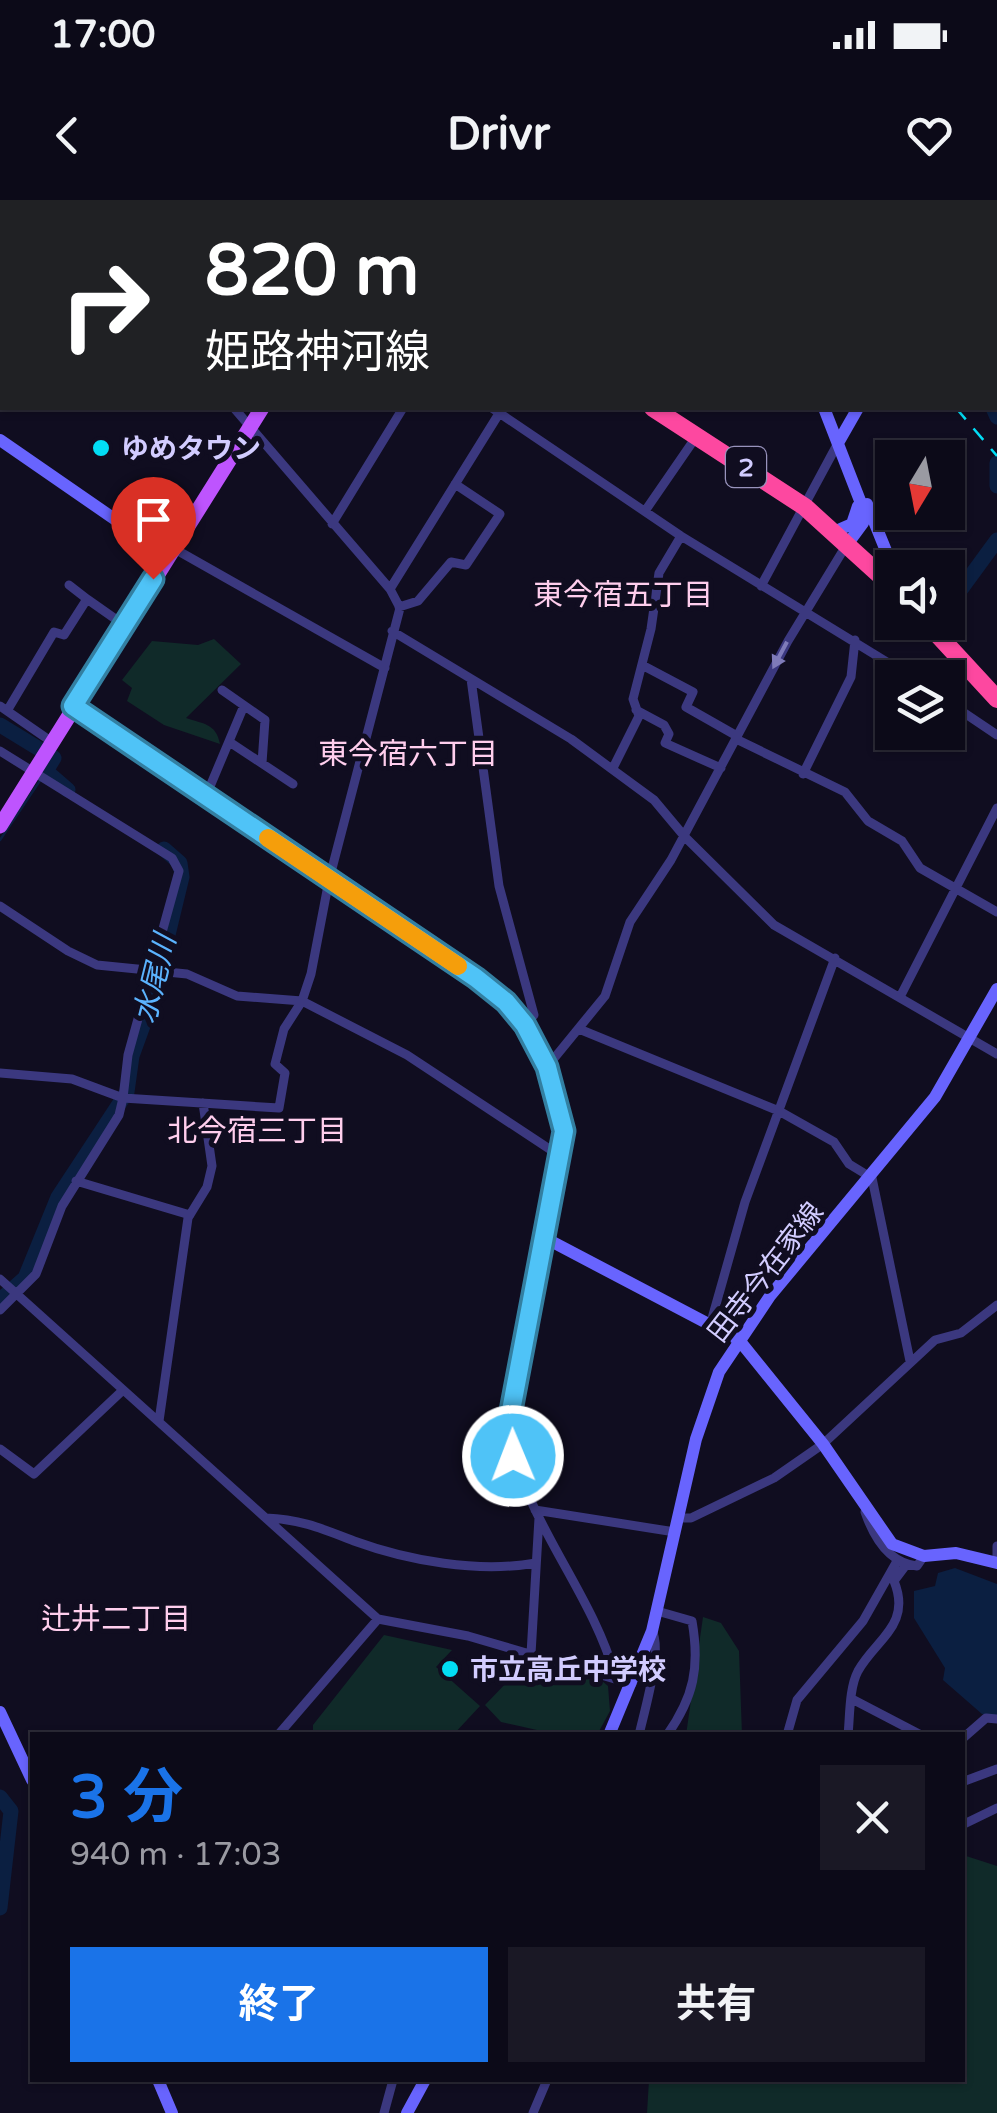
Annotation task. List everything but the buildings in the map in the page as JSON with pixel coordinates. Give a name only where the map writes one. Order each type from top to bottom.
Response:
[{"type":"highway","name":"2","points":[[657,410],[805,507],[875,569]]},
{"type":"highway","points":[[943,640],[997,699]]},
{"type":"highway","points":[[958,640],[997,682]]},
{"type":"main road","points":[[0,826],[261,410]]},
{"type":"street","points":[[0,1073],[72,1079],[123,1098],[279,1108],[285,1073],[275,1064],[284,1029],[302,1000],[400,606],[390,589],[236,410]]},
{"type":"street","points":[[332,524],[403,410]]},
{"type":"street","points":[[390,589],[456,484],[496,410],[681,536],[885,660]]},
{"type":"street","points":[[825,410],[886,550]]},
{"type":"street","points":[[762,586],[857,410]]},
{"type":"street","points":[[645,511],[697,435]]},
{"type":"street","points":[[0,440],[170,552],[385,668]]},
{"type":"street","points":[[547,1067],[605,996],[630,922],[685,836],[842,536],[864,519],[838,443]]},
{"type":"street","points":[[400,606],[418,601],[451,562],[466,565],[500,514],[456,484]]},
{"type":"street","points":[[613,768],[639,716],[632,698],[659,572],[681,536]]},
{"type":"street","points":[[69,585],[124,625]]},
{"type":"street","points":[[51,743],[4,708],[54,632],[64,635],[87,598]]},
{"type":"street","points":[[392,632],[613,768],[654,800],[774,925],[900,994],[997,1054]]},
{"type":"street","points":[[803,774],[852,677],[854,640]]},
{"type":"street","points":[[642,665],[693,692],[686,707],[803,774],[844,792],[868,822],[902,841],[920,868],[997,912]]},
{"type":"street","points":[[471,679],[499,886],[534,1015],[525,1025]]},
{"type":"street","points":[[222,690],[243,708],[266,720],[262,764]]},
{"type":"street","points":[[73,706],[476,978],[506,1002],[525,1025],[547,1067],[564,1131],[509,1430],[520,1480],[594,1618],[615,1676]]},
{"type":"street","points":[[206,796],[232,743],[243,708]]},
{"type":"street","points":[[636,710],[664,725],[669,734],[665,742],[720,768]]},
{"type":"street","points":[[965,713],[997,735]]},
{"type":"street","points":[[232,743],[293,784]]},
{"type":"street","points":[[0,751],[172,858],[179,871],[158,971],[128,1055],[119,1115],[76,1181],[36,1274],[0,1310]]},
{"type":"street","points":[[900,994],[997,808]]},
{"type":"street","points":[[0,906],[68,952],[98,965],[187,974],[237,996],[302,1000],[407,1055],[560,1156]]},
{"type":"street","points":[[711,1322],[745,1202],[835,958]]},
{"type":"street","name":"田寺今在家線","points":[[610,1732],[652,1632],[703,1416],[719,1372],[770,1296],[936,1097],[997,989]]},
{"type":"street","points":[[579,1030],[779,1111],[834,1142],[849,1164],[872,1178],[910,1361]]},
{"type":"street","points":[[158,1421],[190,1215],[207,1187],[212,1166],[204,1102]]},
{"type":"street","points":[[76,1181],[190,1215]]},
{"type":"street","points":[[544,1238],[739,1340],[824,1444],[892,1544],[924,1556],[956,1553],[997,1563],[997,1546]]},
{"type":"street","points":[[0,1279],[378,1619],[531,1654],[632,1684]]},
{"type":"street","points":[[537,1514],[676,1525],[774,1478],[824,1444],[934,1340],[961,1333],[997,1305]]},
{"type":"street","points":[[0,1448],[34,1474],[122,1391]]},
{"type":"street","points":[[864,1502],[878,1540],[901,1563],[918,1566],[924,1556]]},
{"type":"street","points":[[531,1654],[537,1514]]},
{"type":"street","points":[[266,1518],[318,1525],[408,1556],[506,1568],[536,1563]]},
{"type":"street","points":[[848,1732],[857,1673],[892,1633],[900,1605],[894,1582],[901,1563]]},
{"type":"street","points":[[788,1732],[797,1700],[864,1622],[901,1563]]},
{"type":"street","points":[[657,1612],[692,1621],[699,1658],[684,1715],[670,1732]]},
{"type":"street","points":[[281,1732],[378,1619]]},
{"type":"street","points":[[640,1732],[652,1674],[656,1638],[652,1632]]},
{"type":"street","points":[[852,1699],[915,1732]]},
{"type":"street","points":[[0,1712],[30,1776]]},
{"type":"street","points":[[965,1736],[986,1718],[997,1719]]},
{"type":"street","points":[[965,1781],[997,1769]]},
{"type":"street","points":[[965,1824],[997,1808]]},
{"type":"street","points":[[159,2082],[172,2113]]},
{"type":"street","points":[[384,2113],[392,2082]]},
{"type":"street","points":[[407,2113],[424,2082]]},
{"type":"street","points":[[533,2113],[546,2082]]},
{"type":"green space","points":[[214,639],[241,664],[186,718],[212,728],[220,744],[164,725],[127,701],[132,688],[122,680],[152,641],[198,645]]},
{"type":"green space","points":[[703,1617],[721,1623],[739,1651],[742,1732],[686,1732]]},
{"type":"green space","points":[[384,1635],[452,1650],[436,1667],[480,1706],[456,1732],[313,1732],[313,1725]]},
{"type":"green space","points":[[507,1657],[602,1681],[608,1686],[610,1711],[599,1732],[546,1732],[501,1722],[485,1705],[509,1680]]},
{"type":"green space","points":[[965,1856],[997,1866],[997,2113],[647,2113],[649,2082],[965,2082]]},
{"type":"water","points":[[955,1568],[997,1584],[997,1716],[982,1714],[943,1680],[945,1668],[914,1618],[914,1591],[935,1586],[938,1573]]},
{"type":"waterway","points":[[994,410],[997,417]]},
{"type":"waterway","points":[[997,463],[997,486]]},
{"type":"waterway","points":[[965,584],[997,540]]},
{"type":"waterway","name":"水尾川","points":[[0,725],[54,758],[46,771],[68,790]]},
{"type":"waterway","points":[[0,840],[41,779]]},
{"type":"waterway","name":"水尾川","points":[[0,1300],[25,1278],[58,1197],[127,1092],[132,1056],[152,1001],[182,877],[180,863],[164,849]]},
{"type":"waterway","name":"水尾川","points":[[0,1797],[11,1811],[0,1908]]},
{"type":"railway","points":[[958,410],[997,456]]},
{"type":"slow traffic","points":[[268,838],[458,966]]},
{"type":"place","name":"ゆめタウン","points":[[101,448]]},
{"type":"place","name":"市立高丘中学校","points":[[450,1669]]},
{"type":"district","name":"東今宿五丁目","points":[[623,595]]},
{"type":"district","name":"東今宿六丁目","points":[[408,754]]},
{"type":"district","name":"北今宿三丁目","points":[[257,1131]]},
{"type":"district","name":"辻井二丁目","points":[[116,1619]]},
{"type":"route","points":[[153,579],[73,706],[476,978],[506,1002],[525,1025],[547,1067],[564,1131],[510,1416],[513,1456]]}]
